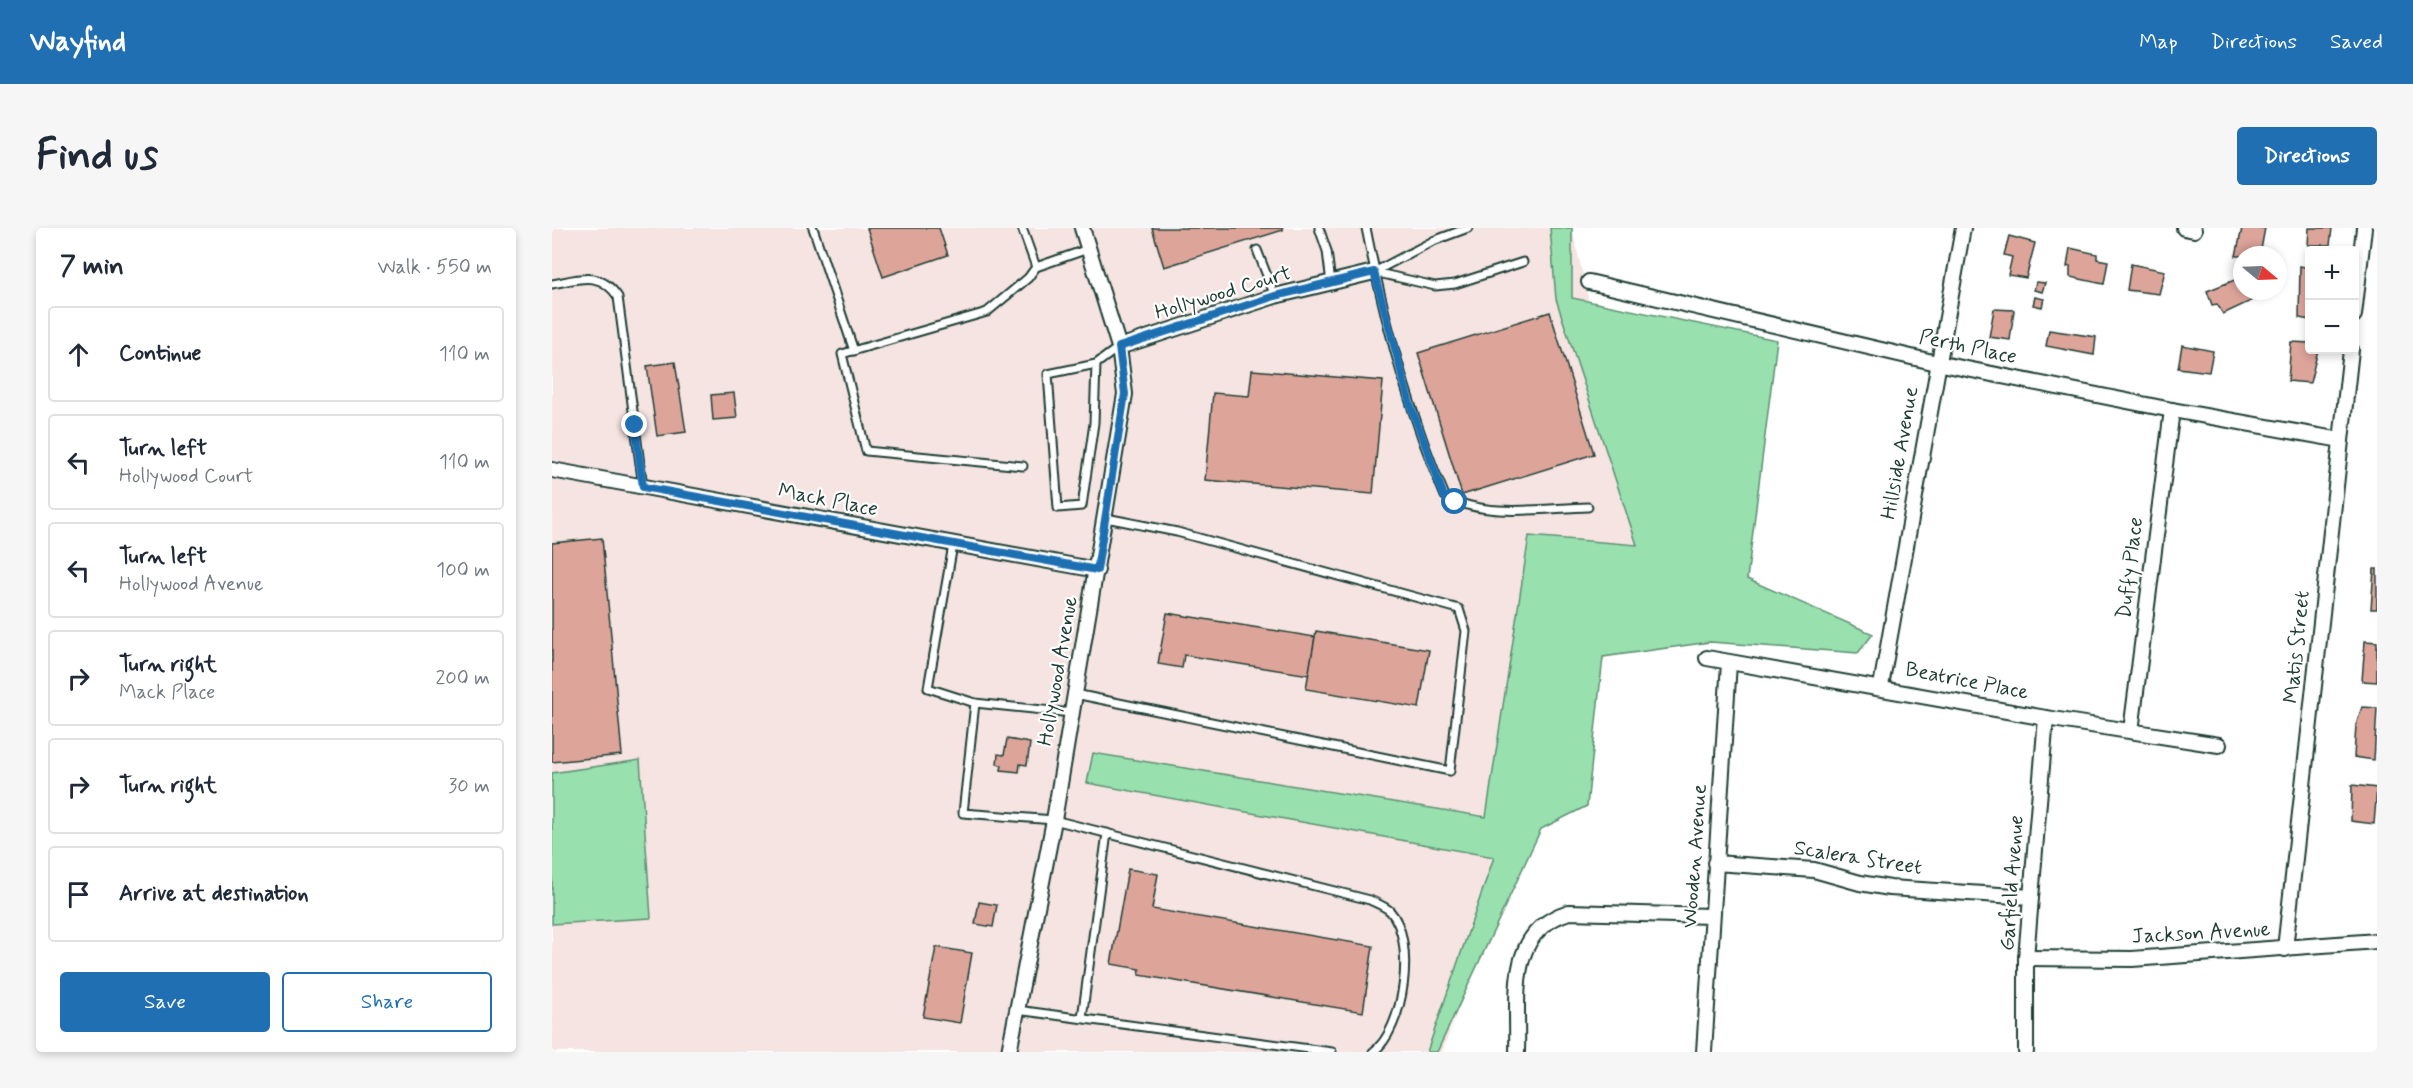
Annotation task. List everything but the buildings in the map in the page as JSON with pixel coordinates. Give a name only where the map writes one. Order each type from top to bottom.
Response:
[{"type":"street","name":"Hollywood Avenue","points":[[1009,1052],[1054,820],[1125,394],[1119,347],[1082,228]]},
{"type":"street","name":"Hillside Avenue","points":[[1881,686],[1937,363],[1964,228]]},
{"type":"street","points":[[2357,300],[2364,228]]},
{"type":"street","name":"Hollywood Court","points":[[1119,347],[1275,296],[1374,272]]},
{"type":"street","name":"Perth Place","points":[[1589,282],[1937,363],[2172,410],[2341,440]]},
{"type":"street","name":"Matis Street","points":[[2285,949],[2351,354]]},
{"type":"street","name":"Duffy Place","points":[[2131,731],[2172,410]]},
{"type":"street","name":"Mack Place","points":[[552,470],[1097,570]]},
{"type":"street","name":"Beatrice Place","points":[[1707,658],[1881,686],[2046,718],[2219,745]]},
{"type":"street","name":"Wooden Avenue","points":[[1704,1052],[1729,663]]},
{"type":"street","name":"Garfield Avenue","points":[[2026,1052],[2026,958],[2046,718]]},
{"type":"street","name":"Scalera Street","points":[[1715,863],[1814,870],[1860,883],[1890,888],[2031,897]]},
{"type":"street","points":[[1517,1052],[1522,954],[1537,928],[1552,918],[1569,912],[1711,916]]},
{"type":"street","name":"Jackson Avenue","points":[[2026,958],[2132,959],[2377,941]]},
{"type":"lane","points":[[813,228],[854,351]]},
{"type":"lane","points":[[1022,228],[1036,267]]},
{"type":"lane","points":[[1319,228],[1327,251],[1331,283]]},
{"type":"lane","points":[[1366,228],[1374,272],[1410,404],[1444,496],[1455,502],[1491,509],[1588,507]]},
{"type":"lane","points":[[1374,272],[1434,241],[1468,228]]},
{"type":"lane","points":[[1023,466],[866,451],[842,354],[987,312],[1029,278],[1036,267],[1088,249]]},
{"type":"lane","points":[[1257,250],[1275,296]]},
{"type":"lane","points":[[1374,272],[1435,286],[1455,284],[1523,262]]},
{"type":"lane","points":[[552,284],[594,277],[612,287],[618,297],[643,487]]},
{"type":"lane","points":[[1096,364],[1094,423],[1082,506],[1058,508],[1048,374],[1096,364],[1119,347]]},
{"type":"lane","points":[[1075,694],[1450,771],[1466,631],[1459,609],[1177,532],[1106,518]]},
{"type":"lane","points":[[953,545],[928,688],[975,703],[1072,713]]},
{"type":"lane","points":[[975,703],[963,813],[1054,820],[1370,900],[1390,911],[1405,944],[1406,975],[1386,1041],[1373,1052]]},
{"type":"lane","points":[[1082,1018],[1107,833]]},
{"type":"lane","points":[[1017,1010],[1332,1052]]},
{"type":"shaded area","points":[[552,228],[1572,228],[1650,565],[1543,786],[1442,1052],[552,1052]]},
{"type":"green space","points":[[1550,228],[1572,228],[1572,298],[1777,340],[1747,579],[1873,634],[1858,653],[1710,642],[1603,657],[1587,806],[1541,829],[1437,1052],[1427,1052],[1494,857],[1087,783],[1093,753],[1486,817],[1529,536],[1637,545],[1556,299]]},
{"type":"green space","points":[[640,760],[651,918],[552,924],[552,773]]},
{"type":"route","points":[[635,425],[643,487],[1097,570],[1125,394],[1119,347],[1275,296],[1374,272],[1410,404],[1444,496],[1455,502]]}]
